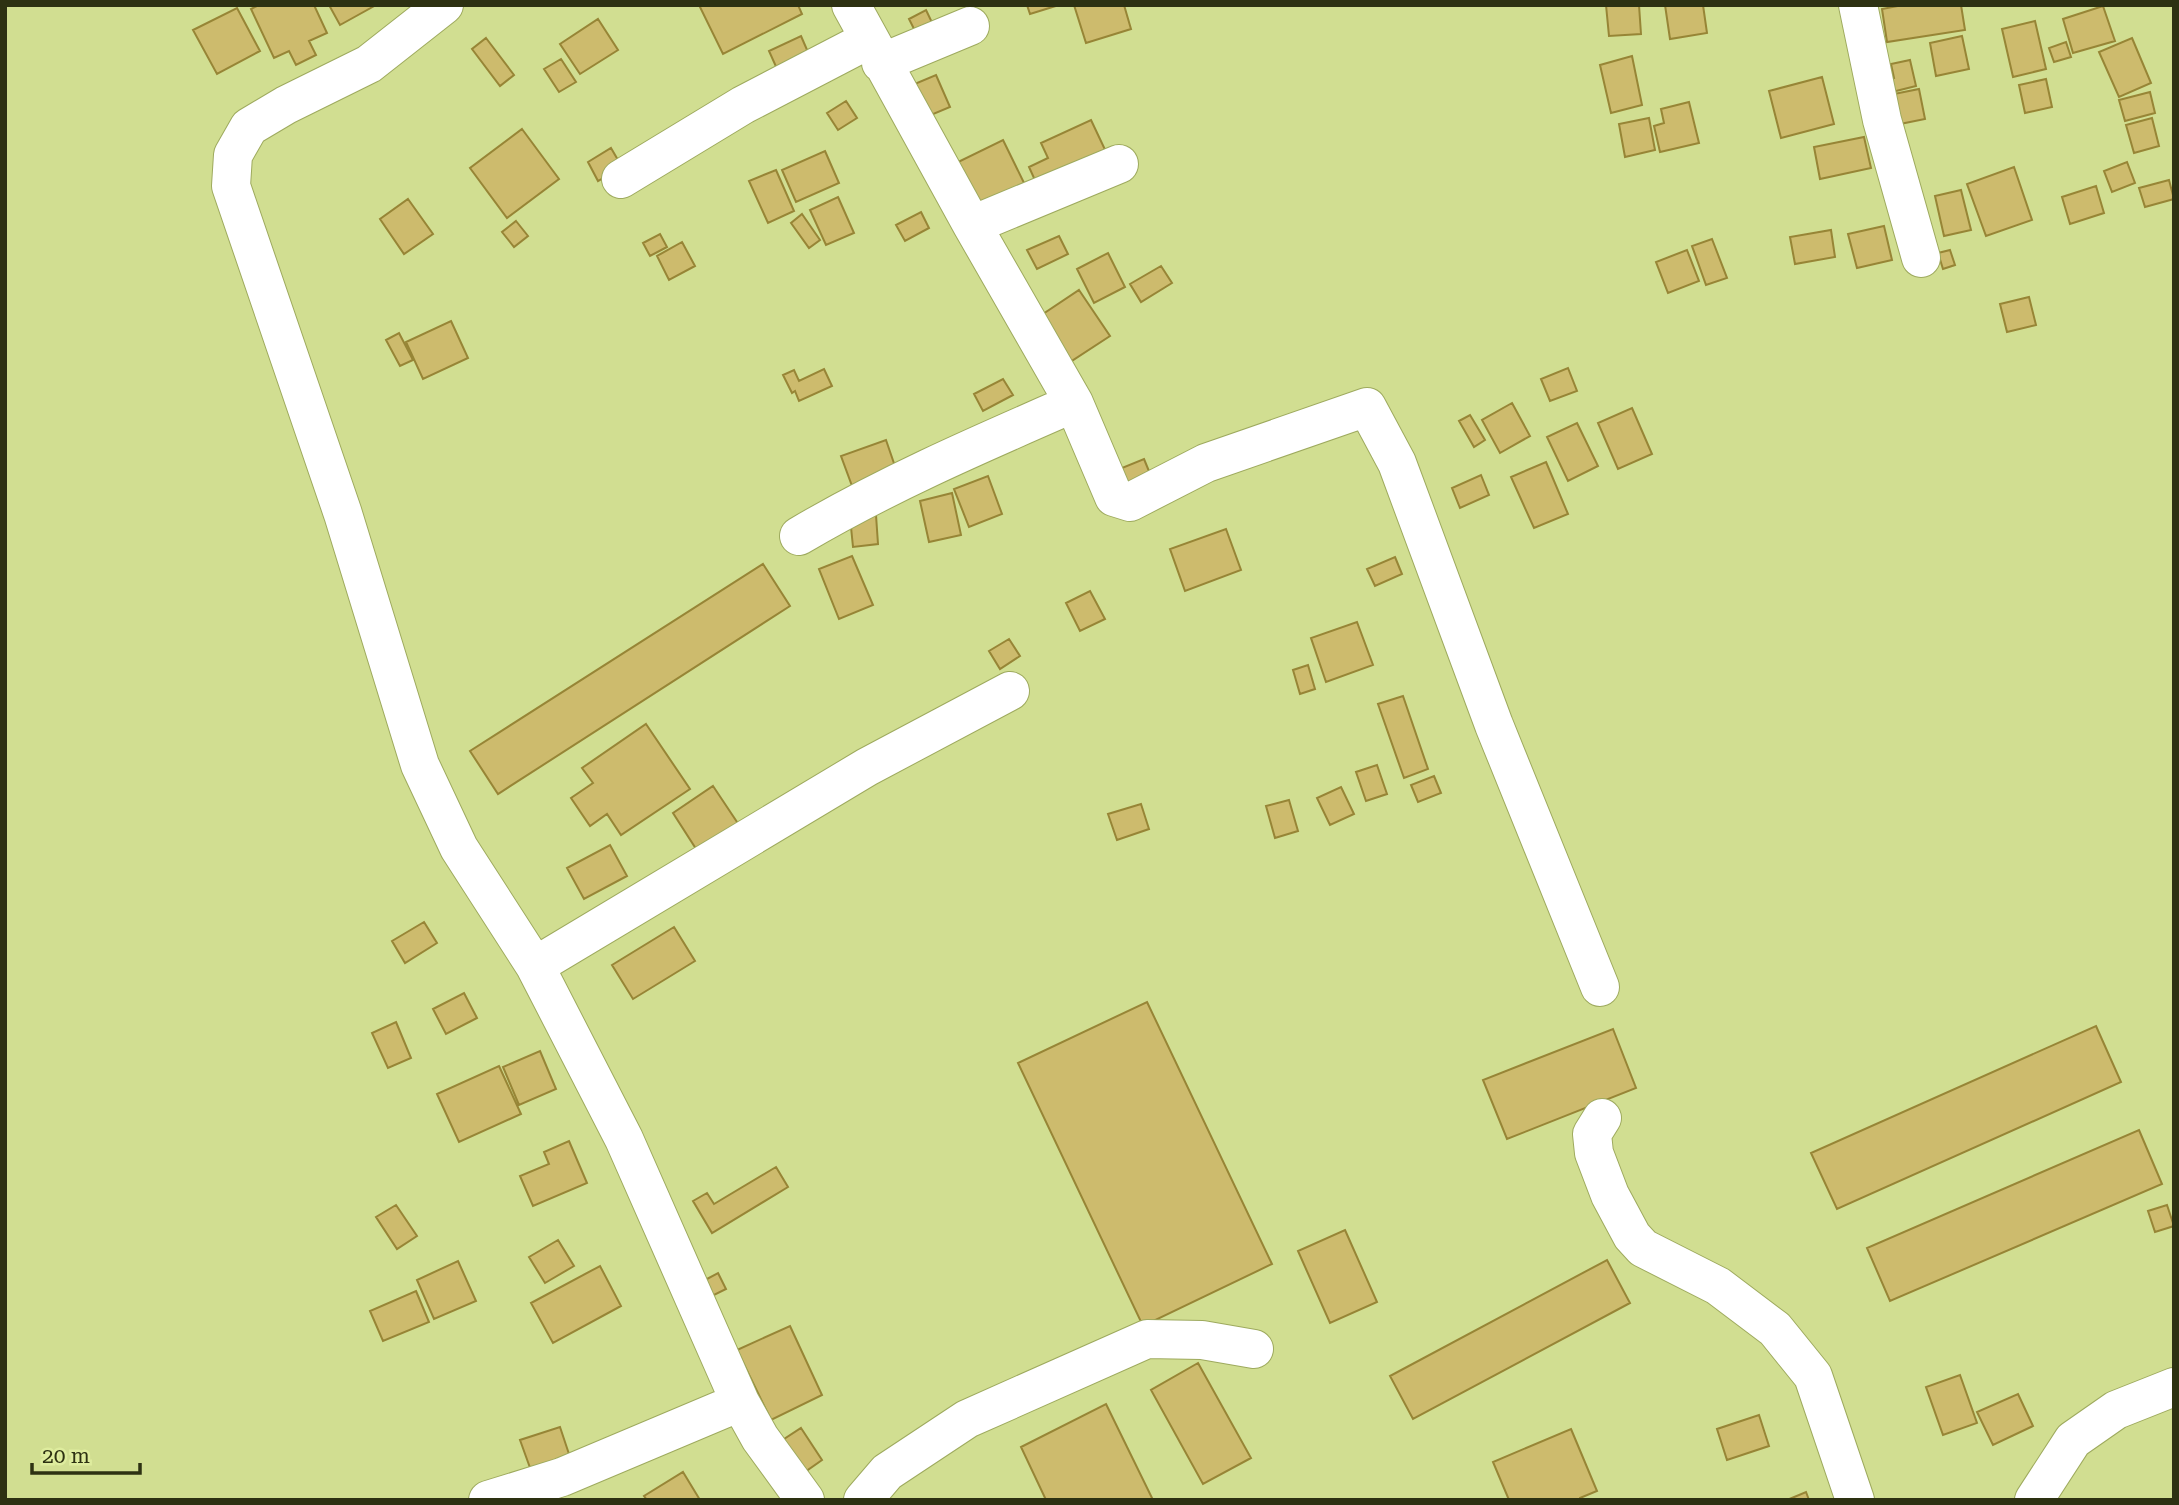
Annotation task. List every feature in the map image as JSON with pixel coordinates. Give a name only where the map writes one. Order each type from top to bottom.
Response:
[{"type":"street","points":[[444,5],[369,64],[286,105],[249,127],[233,155],[231,186],[343,514],[420,765],[459,848],[535,966],[624,1139],[740,1402],[760,1438],[805,1500]]},
{"type":"street","points":[[850,5],[874,52],[1074,403],[1114,498],[1130,502],[1206,463],[1367,407],[1397,463],[1494,725],[1600,987]]},
{"type":"street","points":[[1858,5],[1882,120],[1921,258]]},
{"type":"street","points":[[621,179],[743,105],[874,52],[970,26]]},
{"type":"street","points":[[972,225],[1119,164]]},
{"type":"street","points":[[799,537],[849,507],[929,466],[1074,403]]},
{"type":"street","points":[[535,966],[867,767],[1010,691]]},
{"type":"street","points":[[1602,1118],[1592,1134],[1594,1153],[1610,1195],[1632,1236],[1643,1248],[1718,1286],[1775,1329],[1813,1376],[1855,1500]]},
{"type":"street","points":[[863,1500],[887,1472],[967,1419],[1147,1339],[1202,1340],[1254,1349]]},
{"type":"street","points":[[2034,1500],[2073,1440],[2116,1410],[2174,1387]]},
{"type":"street","points":[[488,1500],[562,1477],[740,1402]]},
{"type":"building","points":[[259,5],[314,5],[327,33],[309,41],[316,55],[296,65],[289,51],[274,58],[251,9]]},
{"type":"building","points":[[329,5],[376,5],[340,25]]},
{"type":"building","points":[[699,5],[798,5],[802,14],[723,54]]},
{"type":"building","points":[[1027,5],[1059,5],[1030,14]]},
{"type":"building","points":[[1074,5],[1124,5],[1131,29],[1086,43]]},
{"type":"building","points":[[1606,5],[1639,5],[1641,34],[1609,36]]},
{"type":"building","points":[[1665,5],[1703,5],[1707,33],[1670,39]]},
{"type":"building","points":[[1903,5],[1961,5],[1965,30],[1887,42],[1882,9]]},
{"type":"building","points":[[2103,6],[2115,41],[2073,53],[2063,19]]},
{"type":"building","points":[[237,8],[260,51],[217,74],[193,30]]},
{"type":"building","points":[[926,10],[937,33],[920,41],[909,19]]},
{"type":"building","points":[[598,19],[618,50],[580,74],[560,44]]},
{"type":"building","points":[[2035,21],[2046,69],[2013,77],[2002,29]]},
{"type":"building","points":[[801,36],[814,66],[782,80],[769,51]]},
{"type":"building","points":[[1962,36],[1969,69],[1936,76],[1930,43]]},
{"type":"building","points":[[486,38],[514,75],[500,86],[472,49]]},
{"type":"building","points":[[2132,38],[2151,83],[2119,97],[2099,52]]},
{"type":"building","points":[[2066,42],[2071,57],[2054,62],[2049,48]]},
{"type":"building","points":[[1632,56],[1642,105],[1611,113],[1600,65]]},
{"type":"building","points":[[561,59],[576,82],[559,92],[544,69]]},
{"type":"building","points":[[1910,60],[1916,86],[1892,92],[1889,79],[1894,78],[1891,64]]},
{"type":"building","points":[[936,75],[950,107],[919,120],[905,88]]},
{"type":"building","points":[[1822,77],[1834,124],[1781,138],[1769,91]]},
{"type":"building","points":[[2046,79],[2052,107],[2025,113],[2019,85]]},
{"type":"building","points":[[1919,89],[1925,119],[1895,125],[1889,95]]},
{"type":"building","points":[[2150,92],[2155,113],[2125,121],[2119,100]]},
{"type":"building","points":[[846,101],[857,118],[838,130],[827,113]]},
{"type":"building","points":[[1689,102],[1699,143],[1660,152],[1654,126],[1664,123],[1661,109]]},
{"type":"building","points":[[1649,118],[1655,150],[1625,157],[1619,124]]},
{"type":"building","points":[[2152,118],[2159,146],[2134,153],[2126,125]]},
{"type":"building","points":[[1091,120],[1108,156],[1038,187],[1029,167],[1048,158],[1041,143]]},
{"type":"building","points":[[522,129],[559,179],[507,218],[470,168]]},
{"type":"building","points":[[1864,137],[1871,168],[1820,179],[1814,147]]},
{"type":"building","points":[[1003,140],[1027,189],[976,214],[952,165]]},
{"type":"building","points":[[611,148],[622,167],[598,181],[588,162]]},
{"type":"building","points":[[825,151],[839,183],[796,202],[782,170]]},
{"type":"building","points":[[2127,162],[2135,183],[2112,192],[2104,171]]},
{"type":"building","points":[[2014,167],[2032,220],[1986,236],[1967,184]]},
{"type":"building","points":[[776,170],[794,211],[768,223],[749,181]]},
{"type":"building","points":[[2169,180],[2174,199],[2145,207],[2139,188]]},
{"type":"building","points":[[2096,186],[2104,213],[2070,224],[2062,197]]},
{"type":"building","points":[[1961,190],[1971,230],[1944,236],[1935,196]]},
{"type":"building","points":[[838,197],[854,233],[826,245],[810,210]]},
{"type":"building","points":[[408,199],[433,234],[404,254],[380,219]]},
{"type":"building","points":[[921,212],[929,228],[905,241],[896,225]]},
{"type":"building","points":[[802,214],[820,240],[809,248],[791,223]]},
{"type":"building","points":[[516,221],[528,236],[514,247],[502,232]]},
{"type":"building","points":[[1884,226],[1892,260],[1857,268],[1848,234]]},
{"type":"building","points":[[1831,230],[1835,257],[1795,264],[1790,237]]},
{"type":"building","points":[[660,234],[667,247],[650,256],[643,243]]},
{"type":"building","points":[[1059,236],[1068,254],[1037,269],[1027,250]]},
{"type":"building","points":[[1712,239],[1727,278],[1706,285],[1692,246]]},
{"type":"building","points":[[682,242],[695,266],[669,280],[657,256]]},
{"type":"building","points":[[1687,250],[1699,281],[1668,293],[1656,262]]},
{"type":"building","points":[[1950,250],[1955,265],[1943,269],[1938,253]]},
{"type":"building","points":[[1108,253],[1125,287],[1094,303],[1077,269]]},
{"type":"building","points":[[1161,266],[1172,283],[1141,302],[1130,284]]},
{"type":"building","points":[[1079,290],[1110,336],[1067,364],[1037,318]]},
{"type":"building","points":[[2029,297],[2036,325],[2007,332],[2000,304]]},
{"type":"building","points":[[451,321],[468,358],[423,379],[406,342]]},
{"type":"building","points":[[399,333],[413,360],[400,366],[386,340]]},
{"type":"building","points":[[1568,368],[1577,391],[1550,401],[1541,379]]},
{"type":"building","points":[[824,369],[832,386],[799,401],[783,375],[794,370],[799,381]]},
{"type":"building","points":[[1003,379],[1013,395],[983,411],[974,394]]},
{"type":"building","points":[[1512,403],[1530,436],[1500,453],[1482,420]]},
{"type":"building","points":[[1632,408],[1652,454],[1618,469],[1598,423]]},
{"type":"building","points":[[1470,415],[1485,440],[1474,447],[1459,421]]},
{"type":"building","points":[[1577,423],[1598,466],[1568,481],[1547,437]]},
{"type":"building","points":[[886,440],[899,478],[855,494],[841,456]]},
{"type":"building","points":[[1144,459],[1153,481],[1126,492],[1117,470]]},
{"type":"building","points":[[1546,462],[1568,514],[1534,528],[1511,477]]},
{"type":"building","points":[[1481,475],[1489,495],[1460,508],[1452,488]]},
{"type":"building","points":[[988,476],[1002,514],[969,527],[954,489]]},
{"type":"building","points":[[952,493],[961,535],[929,542],[920,501]]},
{"type":"building","points":[[876,515],[878,544],[853,547],[850,517]]},
{"type":"building","points":[[1226,529],[1241,570],[1185,591],[1170,549]]},
{"type":"building","points":[[852,556],[873,605],[839,619],[819,569]]},
{"type":"building","points":[[1395,557],[1402,574],[1375,586],[1367,569]]},
{"type":"building","points":[[763,564],[790,606],[498,794],[470,751]]},
{"type":"building","points":[[1090,591],[1105,619],[1080,631],[1066,603]]},
{"type":"building","points":[[1357,622],[1373,665],[1326,682],[1311,638]]},
{"type":"building","points":[[1009,639],[1020,656],[1000,669],[989,651]]},
{"type":"building","points":[[1308,665],[1315,689],[1300,694],[1293,670]]},
{"type":"building","points":[[1403,696],[1428,769],[1404,778],[1378,704]]},
{"type":"building","points":[[646,724],[690,789],[621,835],[607,814],[590,826],[571,798],[593,783],[582,768]]},
{"type":"building","points":[[1377,765],[1387,794],[1366,801],[1356,772]]},
{"type":"building","points":[[1434,776],[1441,793],[1418,802],[1411,785]]},
{"type":"building","points":[[713,786],[741,828],[700,855],[673,813]]},
{"type":"building","points":[[1341,787],[1354,814],[1330,825],[1317,798]]},
{"type":"building","points":[[1289,800],[1298,831],[1275,838],[1266,806]]},
{"type":"building","points":[[1141,804],[1149,829],[1117,840],[1108,814]]},
{"type":"building","points":[[610,845],[627,876],[584,899],[567,868]]},
{"type":"building","points":[[424,922],[437,943],[405,963],[392,941]]},
{"type":"building","points":[[674,927],[695,961],[633,999],[612,965]]},
{"type":"building","points":[[464,993],[477,1018],[446,1034],[433,1009]]},
{"type":"building","points":[[1147,1002],[1272,1264],[1143,1326],[1018,1063]]},
{"type":"building","points":[[396,1022],[411,1058],[388,1068],[372,1033]]},
{"type":"building","points":[[2096,1026],[2121,1082],[1837,1209],[1811,1153]]},
{"type":"building","points":[[1613,1029],[1636,1088],[1507,1139],[1483,1080]]},
{"type":"building","points":[[540,1051],[556,1089],[519,1105],[503,1067]]},
{"type":"building","points":[[499,1066],[521,1114],[459,1142],[437,1094]]},
{"type":"building","points":[[2139,1130],[2162,1184],[1890,1301],[1867,1248]]},
{"type":"building","points":[[569,1141],[587,1183],[533,1206],[520,1176],[549,1164],[544,1152]]},
{"type":"building","points":[[776,1167],[788,1187],[712,1233],[693,1201],[707,1193],[714,1204]]},
{"type":"building","points":[[396,1205],[417,1236],[397,1249],[376,1217]]},
{"type":"building","points":[[2167,1205],[2174,1226],[2155,1232],[2148,1211]]},
{"type":"building","points":[[1345,1230],[1377,1302],[1330,1323],[1298,1251]]},
{"type":"building","points":[[558,1240],[574,1266],[545,1283],[529,1257]]},
{"type":"building","points":[[1607,1260],[1630,1303],[1413,1419],[1390,1376]]},
{"type":"building","points":[[458,1261],[476,1301],[434,1319],[417,1280]]},
{"type":"building","points":[[600,1266],[621,1306],[553,1343],[531,1303]]},
{"type":"building","points":[[718,1273],[726,1289],[712,1296],[705,1280]]},
{"type":"building","points":[[416,1291],[429,1322],[383,1341],[370,1311]]},
{"type":"building","points":[[790,1326],[822,1395],[771,1420],[737,1350]]},
{"type":"building","points":[[1198,1363],[1251,1458],[1203,1484],[1151,1390]]},
{"type":"building","points":[[1960,1375],[1977,1423],[1943,1435],[1926,1387]]},
{"type":"building","points":[[2018,1394],[2033,1426],[1993,1445],[1977,1412]]},
{"type":"building","points":[[1106,1404],[1153,1500],[1046,1500],[1021,1447]]},
{"type":"building","points":[[1759,1415],[1769,1446],[1727,1460],[1717,1429]]},
{"type":"building","points":[[560,1427],[572,1463],[533,1476],[520,1440]]},
{"type":"building","points":[[801,1428],[822,1460],[802,1474],[781,1441]]},
{"type":"building","points":[[1571,1429],[1597,1491],[1580,1500],[1509,1500],[1493,1462]]},
{"type":"building","points":[[683,1472],[700,1500],[647,1500],[644,1496]]},
{"type":"building","points":[[1806,1492],[1809,1500],[1787,1500]]}]
